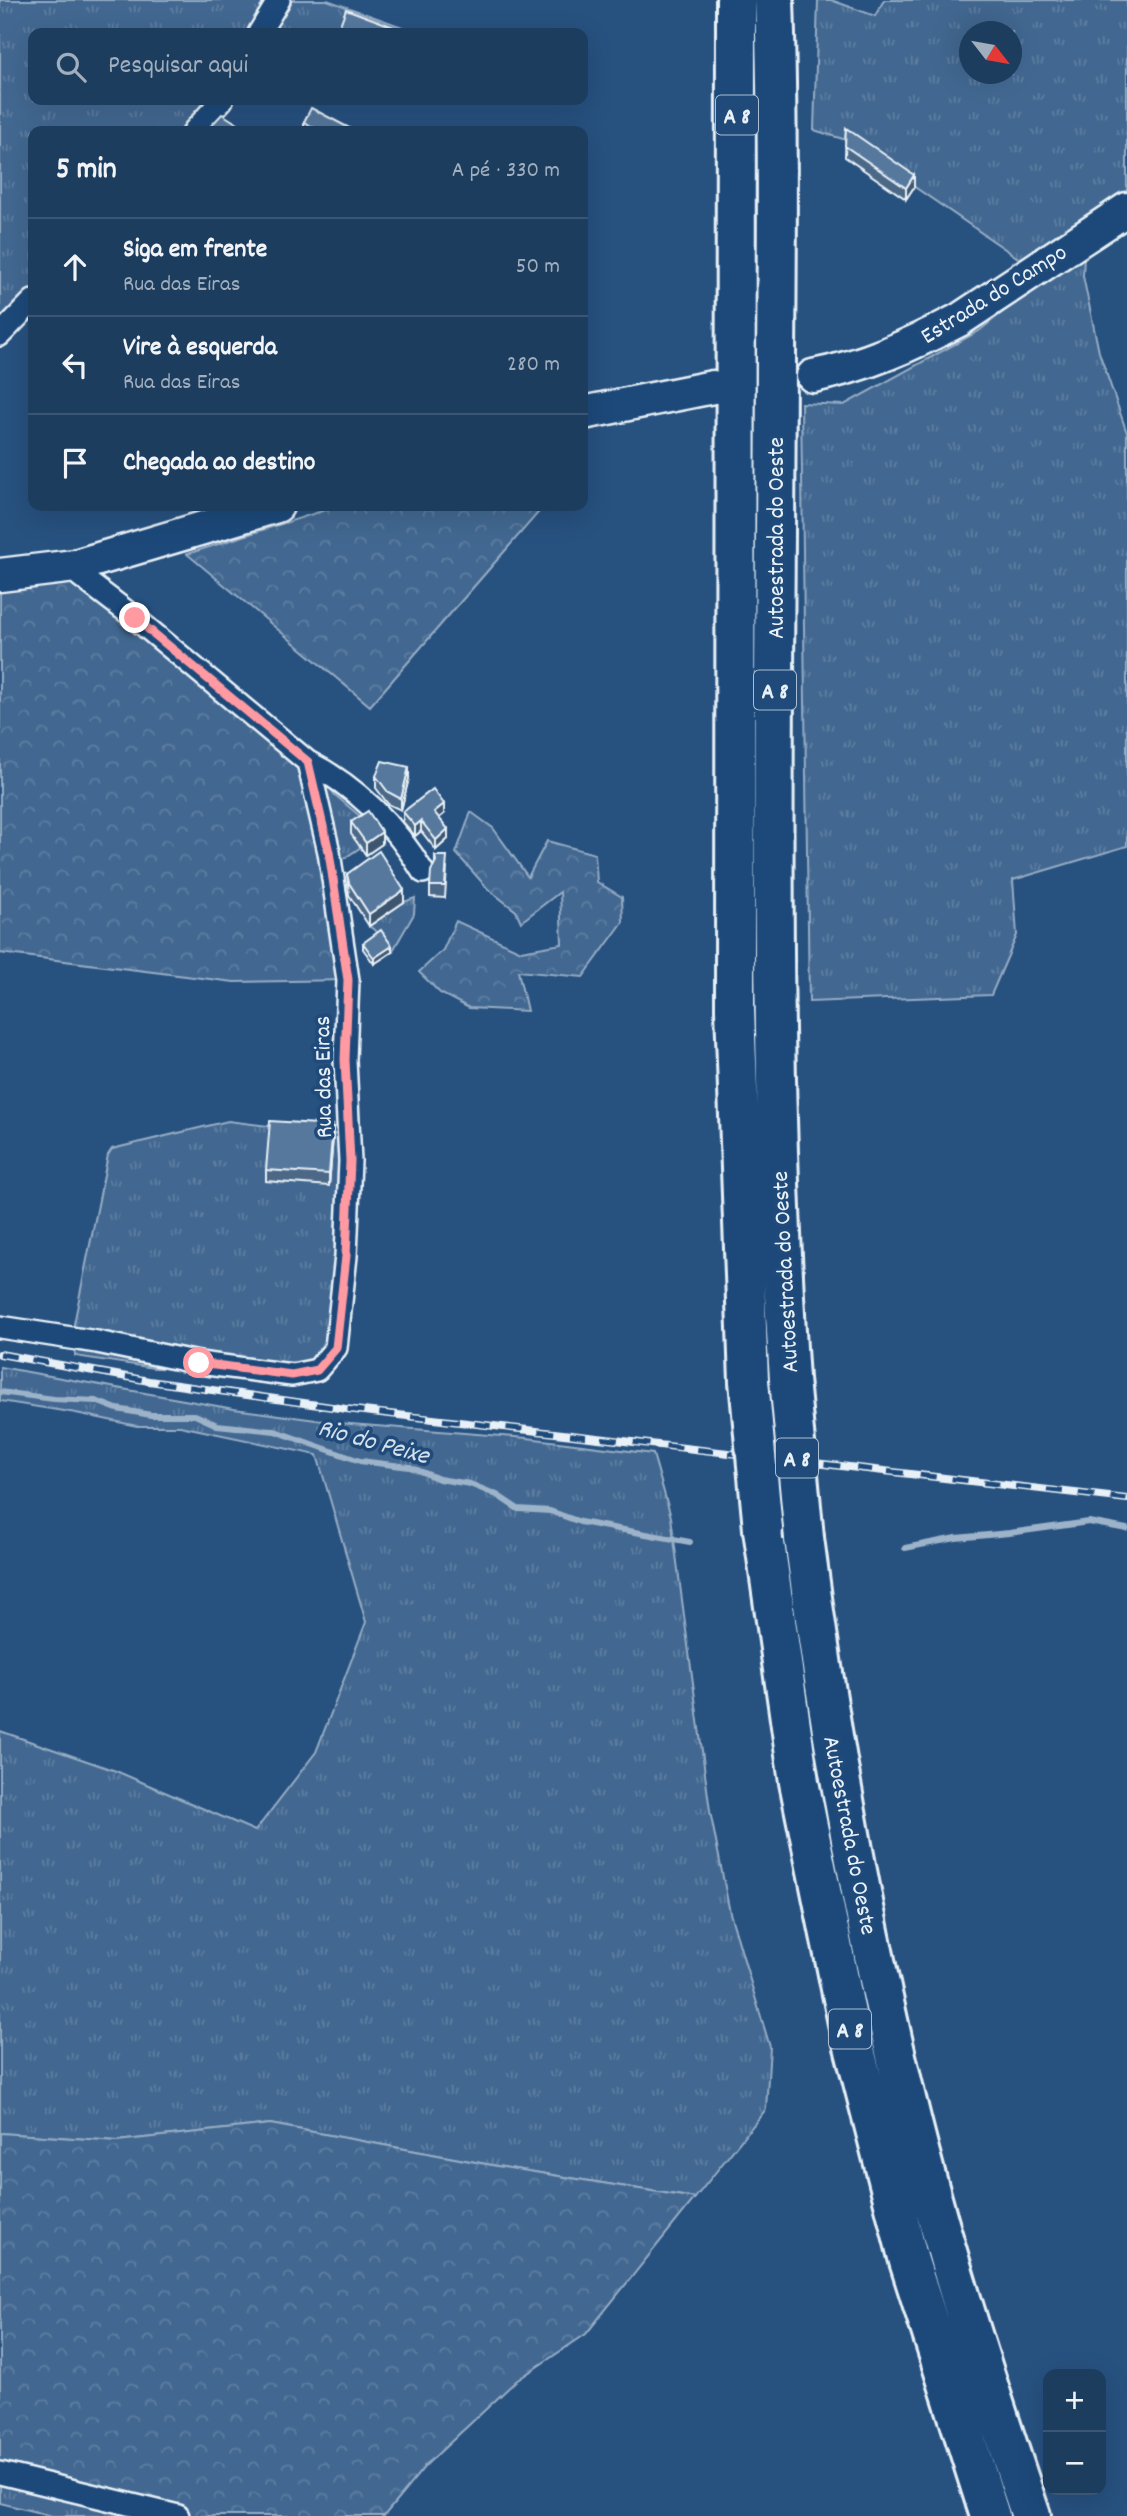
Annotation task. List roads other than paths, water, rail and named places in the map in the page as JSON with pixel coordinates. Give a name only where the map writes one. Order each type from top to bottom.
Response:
[{"type":"highway","name":"Autoestrada do Oeste","points":[[736,0],[735,1009],[749,1381],[763,1529],[799,1782],[848,2022],[909,2260],[990,2516]]},
{"type":"highway","name":"Autoestrada do Oeste","points":[[774,0],[777,180],[774,947],[781,1261],[804,1538],[834,1749],[859,1884],[899,2071],[964,2309],[1031,2516]]},
{"type":"street","points":[[262,28],[279,0]]},
{"type":"street","points":[[199,126],[217,105]]},
{"type":"street","name":"Estrada do Campo","points":[[813,376],[852,367],[959,320],[1127,209]]},
{"type":"street","points":[[0,335],[28,306]]},
{"type":"street","points":[[588,412],[713,387]]},
{"type":"street","points":[[0,575],[75,566],[260,511]]},
{"type":"street","points":[[75,566],[80,576],[135,618],[308,762],[333,775],[376,811],[410,849],[423,872]]},
{"type":"street","name":"Rua das Eiras","points":[[0,1327],[97,1342],[199,1363],[292,1375],[317,1370],[336,1348],[346,1256],[350,1161],[345,1060],[348,980],[329,852],[308,762]]},
{"type":"street","points":[[0,2473],[178,2516]]},
{"type":"waterway","name":"Rio do Peixe","points":[[0,1392],[96,1401],[117,1409],[151,1415],[195,1415],[217,1425],[275,1431],[360,1461],[410,1467],[439,1479],[470,1484],[497,1495],[518,1509],[550,1511],[580,1522],[690,1542]]},
{"type":"waterway","points":[[905,1548],[956,1538],[1089,1522],[1127,1529]]},
{"type":"railway","points":[[0,1354],[149,1381],[346,1409],[1127,1499]]}]
